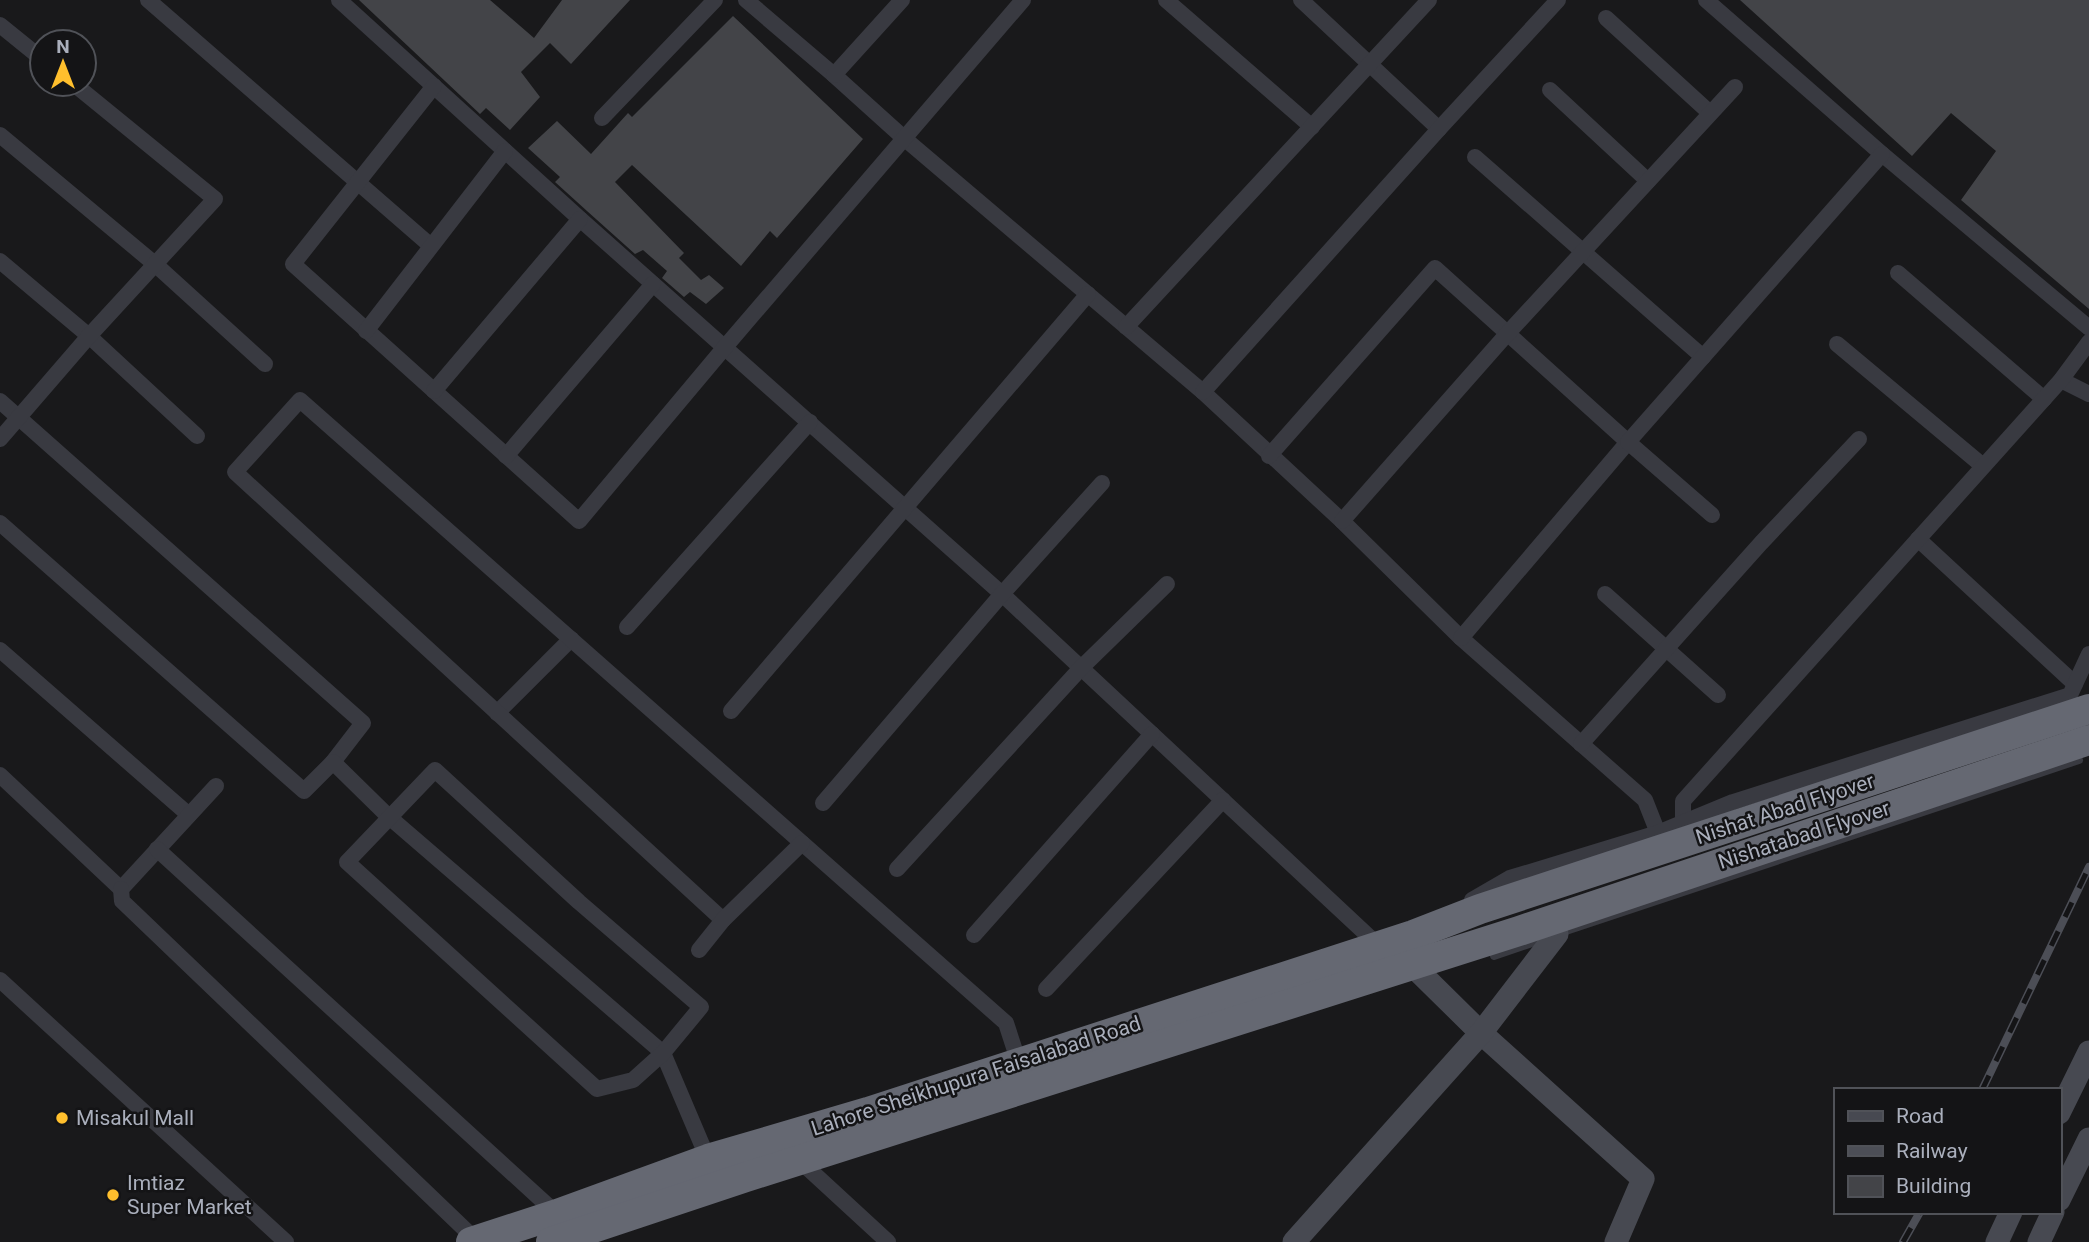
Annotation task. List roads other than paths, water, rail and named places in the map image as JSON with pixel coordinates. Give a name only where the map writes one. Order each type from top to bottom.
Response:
[{"type":"highway","name":"Nishat Abad Flyover","points":[[1480,909],[2082,697]]},
{"type":"highway","name":"Nishatabad Flyover","points":[[1519,931],[2084,750]]},
{"type":"highway","name":"Lahore Sheikhupura Faisalabad Road","points":[[473,1241],[554,1228],[708,1159],[868,1112],[1413,935],[1480,909]]},
{"type":"highway","name":"Lahore Sheikhupura Faisalabad Road","points":[[554,1228],[587,1237],[799,1160],[1519,931]]},
{"type":"street","points":[[148,0],[431,246]]},
{"type":"street","points":[[339,0],[580,219],[1002,594],[1379,946]]},
{"type":"street","points":[[602,118],[715,0]]},
{"type":"street","points":[[746,0],[1203,392],[1342,521],[1461,638],[1645,800],[1658,833]]},
{"type":"street","points":[[834,75],[902,0]]},
{"type":"street","points":[[434,86],[293,264],[579,522],[725,347],[1023,0]]},
{"type":"street","points":[[1166,0],[1312,127]]},
{"type":"street","points":[[1301,0],[1439,129]]},
{"type":"street","points":[[1126,327],[1429,0]]},
{"type":"street","points":[[1203,392],[1558,0]]},
{"type":"street","points":[[1706,0],[1882,154],[2089,328]]},
{"type":"street","points":[[1606,18],[1710,113]]},
{"type":"street","points":[[0,24],[28,47]]},
{"type":"street","points":[[1342,521],[1507,334],[1735,87]]},
{"type":"street","points":[[1549,90],[1648,181]]},
{"type":"street","points":[[0,439],[89,336],[215,199],[91,98]]},
{"type":"street","points":[[0,135],[156,265],[265,364]]},
{"type":"street","points":[[366,331],[505,151]]},
{"type":"street","points":[[1461,638],[1628,442],[1882,154]]},
{"type":"street","points":[[1475,157],[1703,357]]},
{"type":"street","points":[[434,391],[580,219]]},
{"type":"street","points":[[0,261],[89,336],[197,436]]},
{"type":"street","points":[[1269,456],[1435,268],[1712,515]]},
{"type":"street","points":[[1898,273],[2044,399]]},
{"type":"street","points":[[506,456],[653,284]]},
{"type":"street","points":[[731,712],[1088,294]]},
{"type":"street","points":[[1683,823],[1683,801],[2044,399],[2089,342]]},
{"type":"street","points":[[1837,344],[1983,466]]},
{"type":"street","points":[[2060,380],[2089,394]]},
{"type":"street","points":[[723,920],[235,472],[300,400],[1006,1023],[1019,1063]]},
{"type":"street","points":[[0,401],[363,723],[333,762],[304,791],[0,523]]},
{"type":"street","points":[[628,627],[810,422]]},
{"type":"street","points":[[1581,744],[1859,439]]},
{"type":"street","points":[[823,803],[1101,483]]},
{"type":"street","points":[[1918,539],[2082,697]]},
{"type":"street","points":[[897,869],[1081,668],[1167,584]]},
{"type":"street","points":[[1605,594],[1718,695]]},
{"type":"street","points":[[497,713],[570,639]]},
{"type":"street","points":[[0,650],[189,815]]},
{"type":"street","points":[[2082,697],[2089,654]]},
{"type":"street","points":[[1413,935],[1510,878],[1658,833],[1733,802],[2070,695],[2082,697]]},
{"type":"street","points":[[974,935],[1152,734]]},
{"type":"street","points":[[333,762],[388,816],[663,1053],[708,1159]]},
{"type":"street","points":[[435,770],[579,902],[701,1007],[663,1053],[633,1080],[597,1089],[346,862],[388,816],[435,770]]},
{"type":"street","points":[[0,775],[121,889],[122,901],[473,1241]]},
{"type":"street","points":[[121,889],[216,786]]},
{"type":"street","points":[[1046,989],[1223,800]]},
{"type":"street","points":[[699,950],[723,920],[802,843]]},
{"type":"street","points":[[157,849],[554,1228]]},
{"type":"street","points":[[1294,1242],[1481,1033],[1557,934]]},
{"type":"street","points":[[1412,965],[1481,1033],[1643,1179],[1616,1242]]},
{"type":"street","points":[[0,979],[286,1242]]},
{"type":"street","points":[[2061,1109],[2089,1052]]},
{"type":"street","points":[[2061,1196],[2089,1139]]},
{"type":"street","points":[[799,1160],[888,1242]]},
{"type":"street","points":[[1997,1242],[2010,1214]]},
{"type":"street","points":[[2039,1242],[2052,1214]]},
{"type":"lane","points":[[1494,956],[2084,750]]},
{"type":"railway","points":[[1983,1088],[2089,867]]},
{"type":"railway","points":[[1903,1242],[1919,1214]]},
{"type":"place","name":"Misakul Mall","points":[[62,1118]]},
{"type":"place","name":"Imtiaz Super Market","points":[[113,1195]]}]
